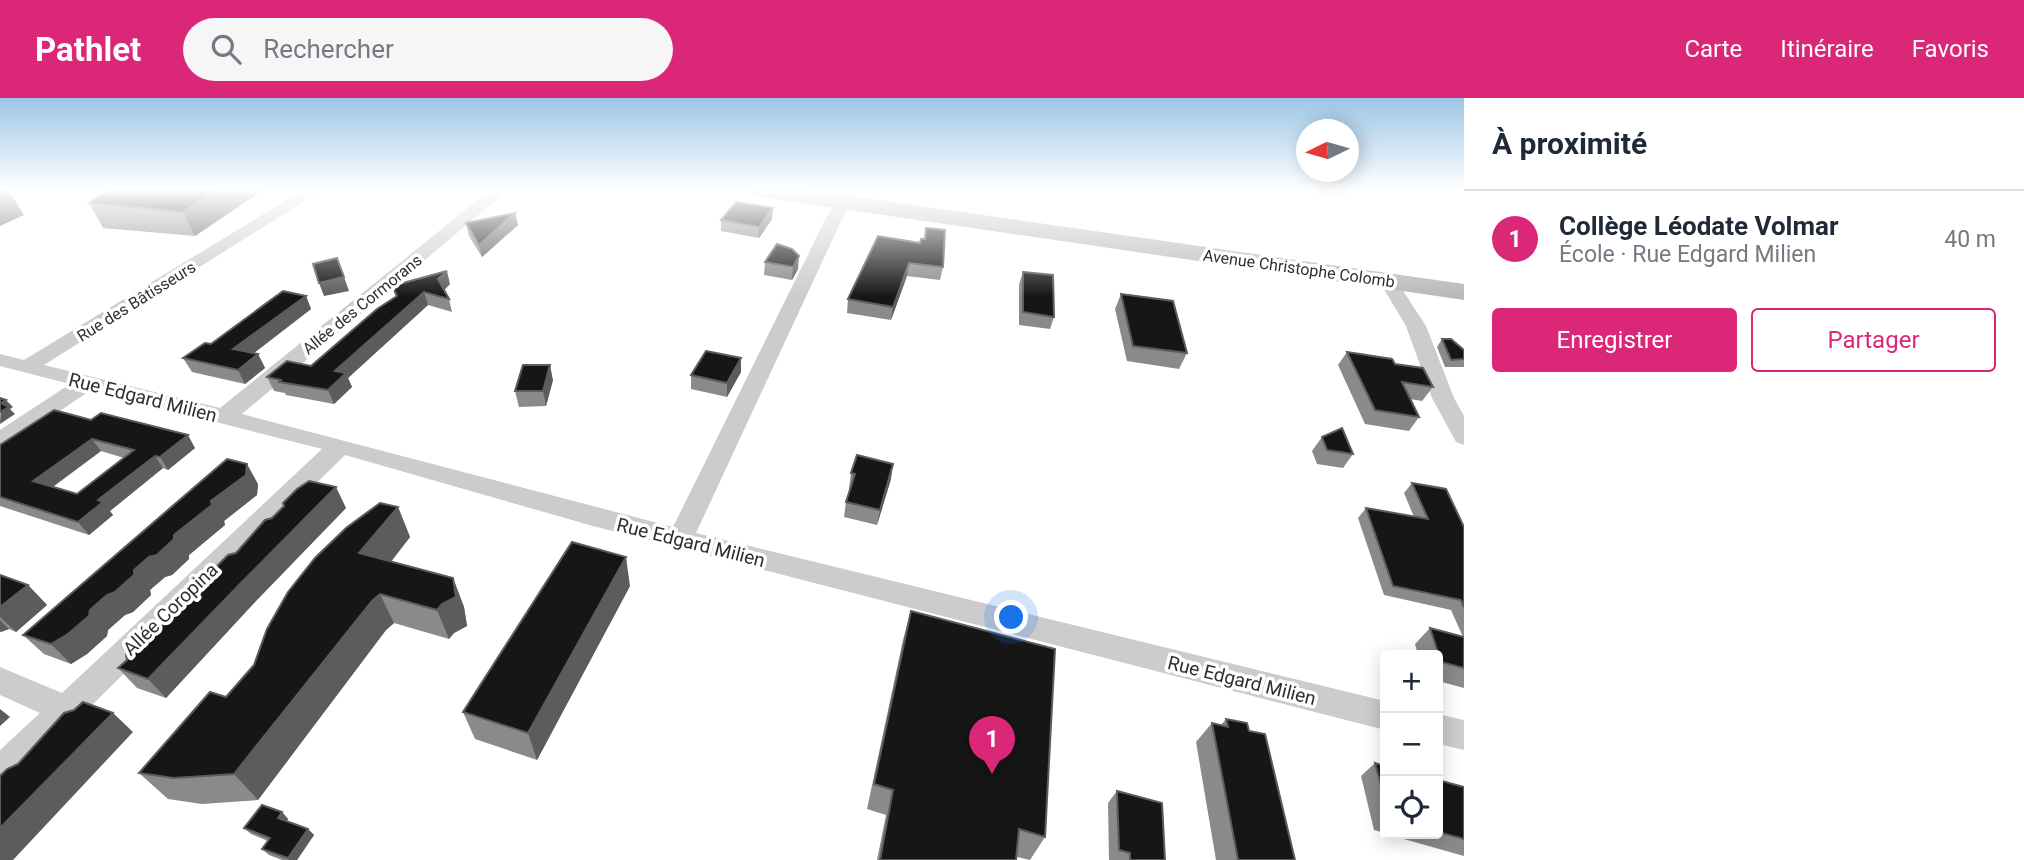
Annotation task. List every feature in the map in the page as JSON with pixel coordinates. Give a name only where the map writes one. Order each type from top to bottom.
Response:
[{"type":"street","name":"Rue des Bâtisseurs","points":[[28,366],[256,226]]},
{"type":"street","name":"Allée des Cormorans","points":[[224,417],[457,226]]},
{"type":"street","points":[[680,540],[831,226]]},
{"type":"street","name":"Avenue Christophe Colomb","points":[[1005,226],[1464,292]]},
{"type":"street","points":[[1388,281],[1416,326],[1443,398],[1464,437]]},
{"type":"street","name":"Rue Edgard Milien","points":[[0,360],[340,446],[680,540],[1380,715]]},
{"type":"street","points":[[0,440],[87,383]]},
{"type":"street","name":"Allée Coropina","points":[[0,774],[340,446]]},
{"type":"street","points":[[0,681],[65,709]]},
{"type":"street","points":[[1443,730],[1464,735]]},
{"type":"building","points":[[468,226],[501,226],[479,245]]},
{"type":"building","points":[[926,228],[945,230],[943,267],[909,263],[893,307],[848,299],[878,236],[920,243],[921,239],[925,239]]},
{"type":"building","points":[[777,244],[792,249],[799,256],[793,267],[765,262]]},
{"type":"building","points":[[337,258],[344,277],[319,283],[313,264]]},
{"type":"building","points":[[447,271],[438,279],[449,299],[424,292],[335,371],[346,373],[328,390],[279,382],[281,380],[267,377],[287,361],[311,366],[377,309],[397,296],[392,286]]},
{"type":"building","points":[[1023,272],[1053,275],[1054,317],[1023,312]]},
{"type":"building","points":[[283,291],[306,296],[233,349],[258,354],[238,370],[183,358],[205,343],[211,344]]},
{"type":"building","points":[[1121,294],[1173,301],[1187,353],[1133,346]]},
{"type":"building","points":[[1442,339],[1451,339],[1464,350],[1464,359],[1451,360]]},
{"type":"building","points":[[706,351],[741,358],[727,383],[691,375]]},
{"type":"building","points":[[1347,352],[1392,359],[1395,364],[1423,368],[1433,387],[1402,382],[1419,417],[1375,410]]},
{"type":"building","points":[[523,365],[550,365],[543,391],[515,391]]},
{"type":"building","points":[[0,398],[6,400],[1,403],[9,407],[0,412]]},
{"type":"building","points":[[54,410],[91,420],[101,413],[188,435],[160,457],[155,456],[98,500],[103,502],[78,522],[0,497],[0,445]],"holes":[[[92,439],[134,450],[77,494],[33,481]]]},
{"type":"building","points":[[1342,428],[1353,454],[1327,450],[1322,437]]},
{"type":"building","points":[[857,455],[893,464],[880,510],[846,502],[855,474],[851,473]]},
{"type":"building","points":[[227,459],[247,464],[246,475],[211,501],[212,505],[174,535],[174,539],[157,555],[149,557],[134,570],[134,575],[90,610],[89,616],[51,644],[23,635]]},
{"type":"building","points":[[309,481],[336,487],[148,679],[118,668],[127,660],[126,654],[147,635],[155,632],[190,592],[198,590],[228,555],[236,553],[265,520],[272,518],[297,489]]},
{"type":"building","points":[[1412,483],[1446,489],[1464,527],[1464,607],[1461,600],[1393,586],[1366,508],[1428,519]]},
{"type":"building","points":[[380,503],[398,507],[359,553],[453,578],[456,597],[442,604],[437,610],[380,594],[234,774],[174,778],[139,773],[210,692],[226,697],[254,665],[267,629],[288,592],[315,558],[346,528]]},
{"type":"building","points":[[572,542],[626,557],[528,733],[463,712]]},
{"type":"building","points":[[0,575],[28,585],[0,607]]},
{"type":"building","points":[[911,611],[1055,649],[1045,837],[1019,829],[1016,860],[880,860],[893,790],[874,784]]},
{"type":"building","points":[[1430,628],[1464,637],[1464,668],[1443,663],[1443,650],[1437,650]]},
{"type":"building","points":[[83,702],[113,713],[0,828],[0,776],[18,764],[64,713],[74,710]]},
{"type":"building","points":[[1226,719],[1247,723],[1249,731],[1265,734],[1295,860],[1238,860],[1212,723],[1228,727]]},
{"type":"building","points":[[1375,763],[1380,764],[1380,782]]},
{"type":"building","points":[[1443,781],[1464,787],[1464,839],[1443,833]]},
{"type":"building","points":[[1117,791],[1162,803],[1165,860],[1130,860],[1130,853],[1119,850]]},
{"type":"building","points":[[262,805],[282,812],[278,818],[308,829],[288,858],[262,849],[270,838],[244,828]]},
{"type":"place","name":"Collège Léodate Volmar","points":[[992,774]]}]
